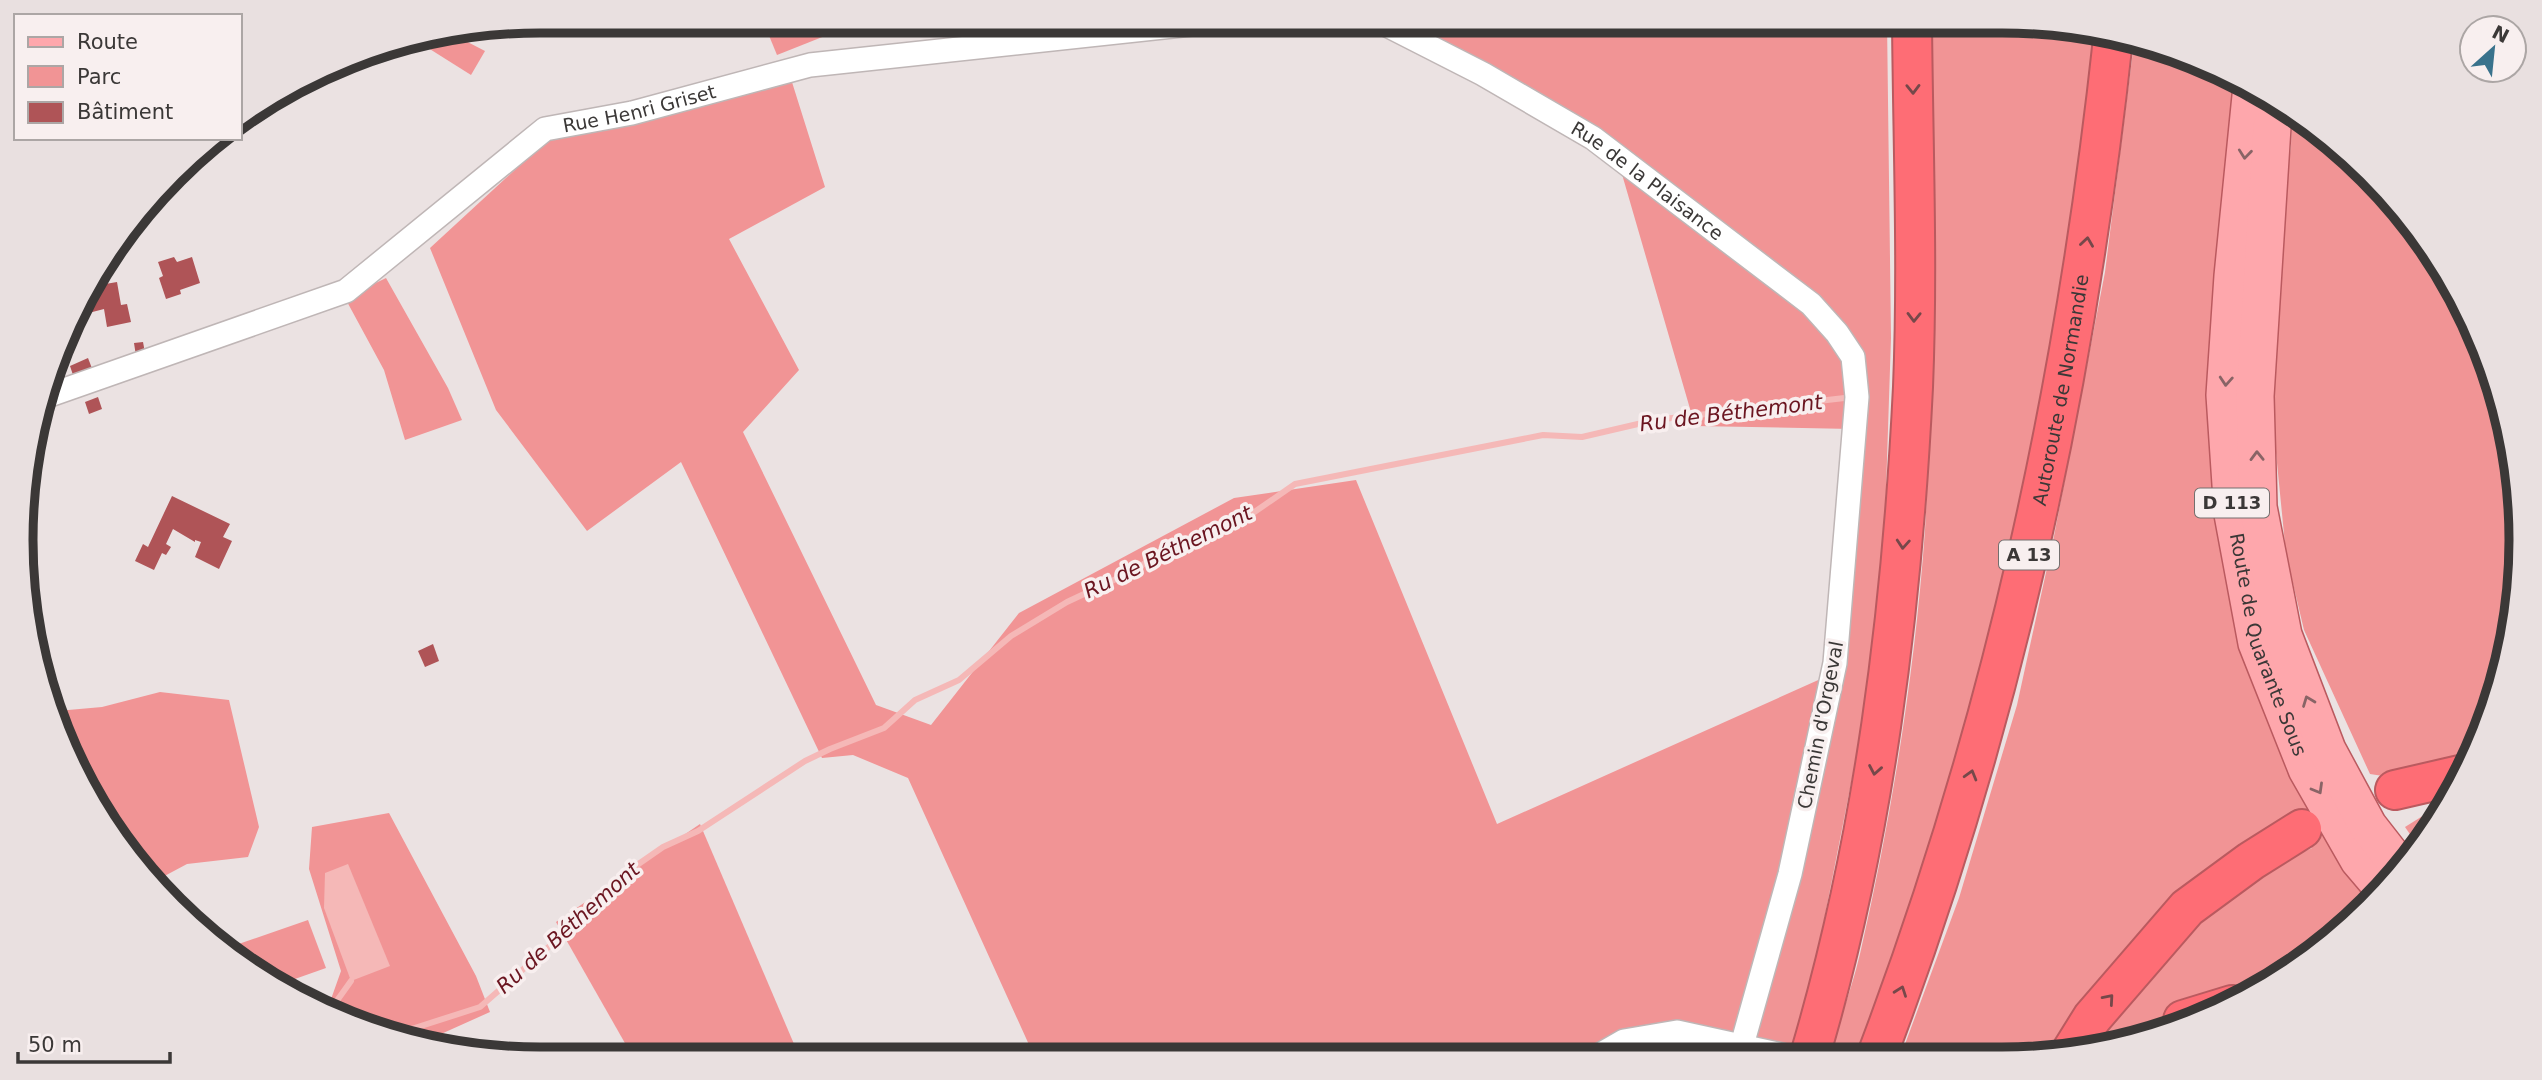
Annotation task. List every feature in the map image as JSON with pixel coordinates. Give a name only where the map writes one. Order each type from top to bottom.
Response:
[{"type":"highway","points":[[1804,1047],[1837,954],[1859,855],[1876,762],[1900,585],[1913,384],[1912,33]]},
{"type":"highway","name":"Autoroute de Normandie","points":[[1880,1047],[1948,854],[2022,588],[2053,444],[2078,306],[2103,137],[2112,46]]},
{"type":"highway","points":[[2395,790],[2449,778]]},
{"type":"highway","points":[[2078,1040],[2092,1018],[2187,908],[2251,861],[2302,829]]},
{"type":"main road","name":"Route de Quarante Sous","points":[[2251,99],[2233,276],[2225,394],[2233,514],[2257,643],[2302,757],[2360,860],[2377,881]]},
{"type":"main road","name":"Route de Quarante Sous","points":[[2272,112],[2255,396],[2258,507],[2283,635],[2327,750],[2368,826],[2394,860]]},
{"type":"street","name":"Rue Henri Griset","points":[[55,393],[346,291],[545,129],[632,113],[810,65],[1107,33]]},
{"type":"street","name":"Rue de la Plaisance","points":[[1403,33],[1483,74],[1593,138],[1811,304],[1837,332],[1853,357],[1857,397]]},
{"type":"street","name":"Chemin d'Orgeval","points":[[1742,1045],[1790,874],[1835,663],[1857,397]]},
{"type":"street","points":[[1613,1047],[1623,1041],[1677,1032],[1755,1047]]},
{"type":"green space","points":[[768,33],[832,33],[777,55]]},
{"type":"green space","points":[[1381,33],[1887,33],[1891,338],[1882,611],[1815,966],[1791,1047],[1030,1047],[908,778],[853,755],[822,758],[681,462],[587,531],[496,410],[430,248],[569,120],[791,79],[825,187],[729,239],[799,370],[743,432],[876,705],[931,725],[1019,613],[1234,498],[1356,480],[1497,824],[1825,677],[1852,429],[1695,426],[1617,157]]},
{"type":"green space","points":[[1929,33],[2035,34],[2097,42],[2053,396],[1976,711],[1866,1047],[1832,1047],[1857,967],[1872,902],[1901,743],[1915,637],[1928,467],[1931,276]]},
{"type":"green space","points":[[463,40],[485,51],[471,75],[426,47]]},
{"type":"green space","points":[[2133,51],[2196,72],[2236,91],[2212,372],[2224,568],[2244,644],[2274,734],[2328,839],[2367,891],[2310,942],[2255,979],[2221,996],[2189,1006],[2156,1023],[2099,1037],[2201,914],[2261,872],[2312,848],[2297,823],[2244,856],[2193,896],[2103,990],[2067,1042],[2002,1047],[1904,1047],[1959,898],[2017,705],[2054,536],[2105,272]]},
{"type":"green space","points":[[2292,125],[2336,159],[2383,206],[2404,232],[2441,287],[2456,316],[2482,377],[2491,409],[2499,441],[2508,507],[2508,573],[2499,639],[2491,671],[2482,703],[2454,767],[2396,778],[2370,774],[2304,630],[2286,554],[2270,392],[2273,297]]},
{"type":"green space","points":[[386,278],[448,388],[462,420],[405,440],[384,370],[345,298]]},
{"type":"green space","points":[[160,692],[229,700],[259,827],[248,857],[187,864],[162,877],[119,822],[101,793],[63,710],[102,707]]},
{"type":"green space","points":[[2429,812],[2412,837],[2405,827]]},
{"type":"green space","points":[[389,813],[476,976],[490,1012],[441,1034],[442,1037],[377,1020],[330,1001],[341,971],[309,869],[312,827]]},
{"type":"green space","points":[[700,824],[795,1047],[627,1047],[556,922]]},
{"type":"green space","points":[[308,920],[326,968],[290,981],[236,945]]},
{"type":"shaded area","points":[[348,864],[390,966],[351,981],[324,908],[325,873]]},
{"type":"building","points":[[174,257],[177,262],[192,257],[200,283],[180,290],[181,294],[166,299],[159,278],[163,276],[158,262]]},
{"type":"building","points":[[117,282],[121,305],[127,304],[131,322],[107,327],[104,309],[87,313],[103,284]]},
{"type":"building","points":[[143,342],[145,353],[136,356],[134,343]]},
{"type":"building","points":[[88,358],[93,371],[73,375],[70,366]]},
{"type":"building","points":[[98,397],[102,409],[89,414],[85,402]]},
{"type":"building","points":[[172,496],[230,524],[223,537],[232,541],[219,569],[195,557],[201,542],[195,542],[173,529],[166,544],[171,547],[166,555],[162,553],[154,570],[135,561],[143,544],[148,547]]},
{"type":"building","points":[[433,644],[439,661],[425,667],[418,651]]},
{"type":"waterway","name":"Ru de Béthemont","points":[[410,1029],[480,1007],[599,903],[614,881],[663,847],[698,831],[805,761],[884,728],[915,700],[959,680],[1011,636],[1067,602],[1133,571],[1162,552],[1240,522],[1295,484],[1543,435],[1582,437],[1655,420],[1853,397]]},
{"type":"waterway","points":[[334,1003],[351,981]]}]
